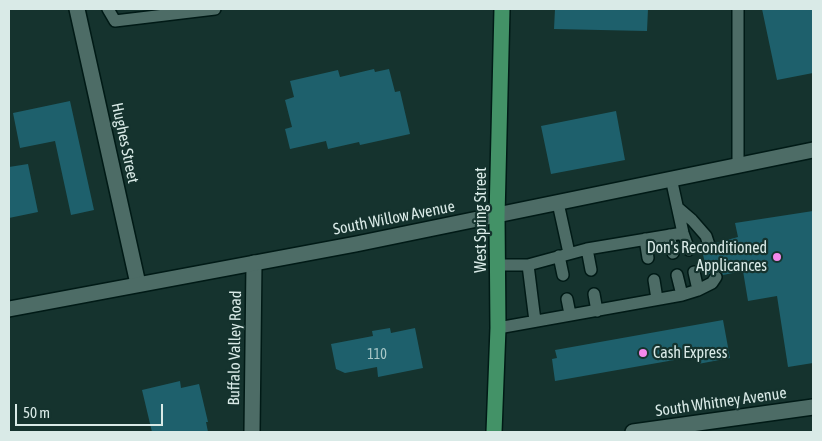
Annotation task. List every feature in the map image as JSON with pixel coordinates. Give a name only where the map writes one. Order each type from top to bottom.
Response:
[{"type":"main road","name":"Hughes Street","points":[[77,9],[138,284]]},
{"type":"main road","name":"West Spring Street","points":[[494,432],[498,328],[497,216],[502,9]]},
{"type":"main road","name":"South Willow Avenue","points":[[9,309],[254,264],[497,216],[671,178],[813,150]]},
{"type":"main road","name":"Buffalo Valley Road","points":[[252,432],[254,264]]},
{"type":"main road","name":"South Whitney Avenue","points":[[633,432],[813,407]]},
{"type":"lane","points":[[108,9],[115,21],[215,9]]},
{"type":"lane","points":[[738,9],[738,165]]},
{"type":"lane","points":[[671,178],[683,233],[689,250]]},
{"type":"lane","points":[[558,202],[564,254],[563,275]]},
{"type":"lane","points":[[678,208],[706,236],[709,244]]},
{"type":"lane","points":[[498,265],[528,265],[587,249],[683,233]]},
{"type":"lane","points":[[669,235],[673,253]]},
{"type":"lane","points":[[645,239],[648,258]]},
{"type":"lane","points":[[587,249],[591,270]]},
{"type":"lane","points":[[528,265],[535,321]]},
{"type":"lane","points":[[694,272],[698,290]]},
{"type":"lane","points":[[678,275],[682,295]]},
{"type":"lane","points":[[498,328],[682,295],[698,290],[712,282],[716,277]]},
{"type":"lane","points":[[654,280],[658,299]]},
{"type":"lane","points":[[594,294],[597,310]]},
{"type":"lane","points":[[567,299],[570,314]]},
{"type":"building","points":[[555,9],[648,9],[647,31],[554,29]]},
{"type":"building","points":[[762,9],[813,9],[813,73],[777,80]]},
{"type":"building","points":[[374,69],[375,72],[389,69],[395,92],[400,91],[410,134],[360,145],[359,142],[328,149],[326,141],[290,149],[285,129],[292,127],[285,100],[294,97],[290,81],[338,70],[340,77]]},
{"type":"building","points":[[70,101],[94,210],[71,215],[55,141],[20,148],[13,113]]},
{"type":"building","points":[[616,111],[625,160],[551,174],[541,126]]},
{"type":"building","points":[[28,164],[38,212],[9,218],[9,167]]},
{"type":"building","name":"Don's Reconditioned Applicances","points":[[813,211],[813,363],[788,367],[777,296],[748,301],[743,271],[723,275],[721,271],[716,270],[712,271],[708,276],[701,246],[704,251],[711,252],[715,250],[716,243],[738,237],[735,223]]},
{"type":"building","name":"Cash Express","points":[[723,320],[730,358],[698,364],[697,356],[555,381],[552,359],[557,358],[555,350]]},
{"type":"building","points":[[390,328],[391,333],[415,328],[423,368],[378,377],[377,367],[345,373],[336,369],[331,344],[373,336],[372,331]]},
{"type":"building","points":[[180,381],[181,388],[199,384],[208,422],[206,422],[208,432],[152,432],[142,390]]},
{"type":"place","name":"Don's Reconditioned Applicances","points":[[777,257]]},
{"type":"place","name":"Cash Express","points":[[643,353]]}]
